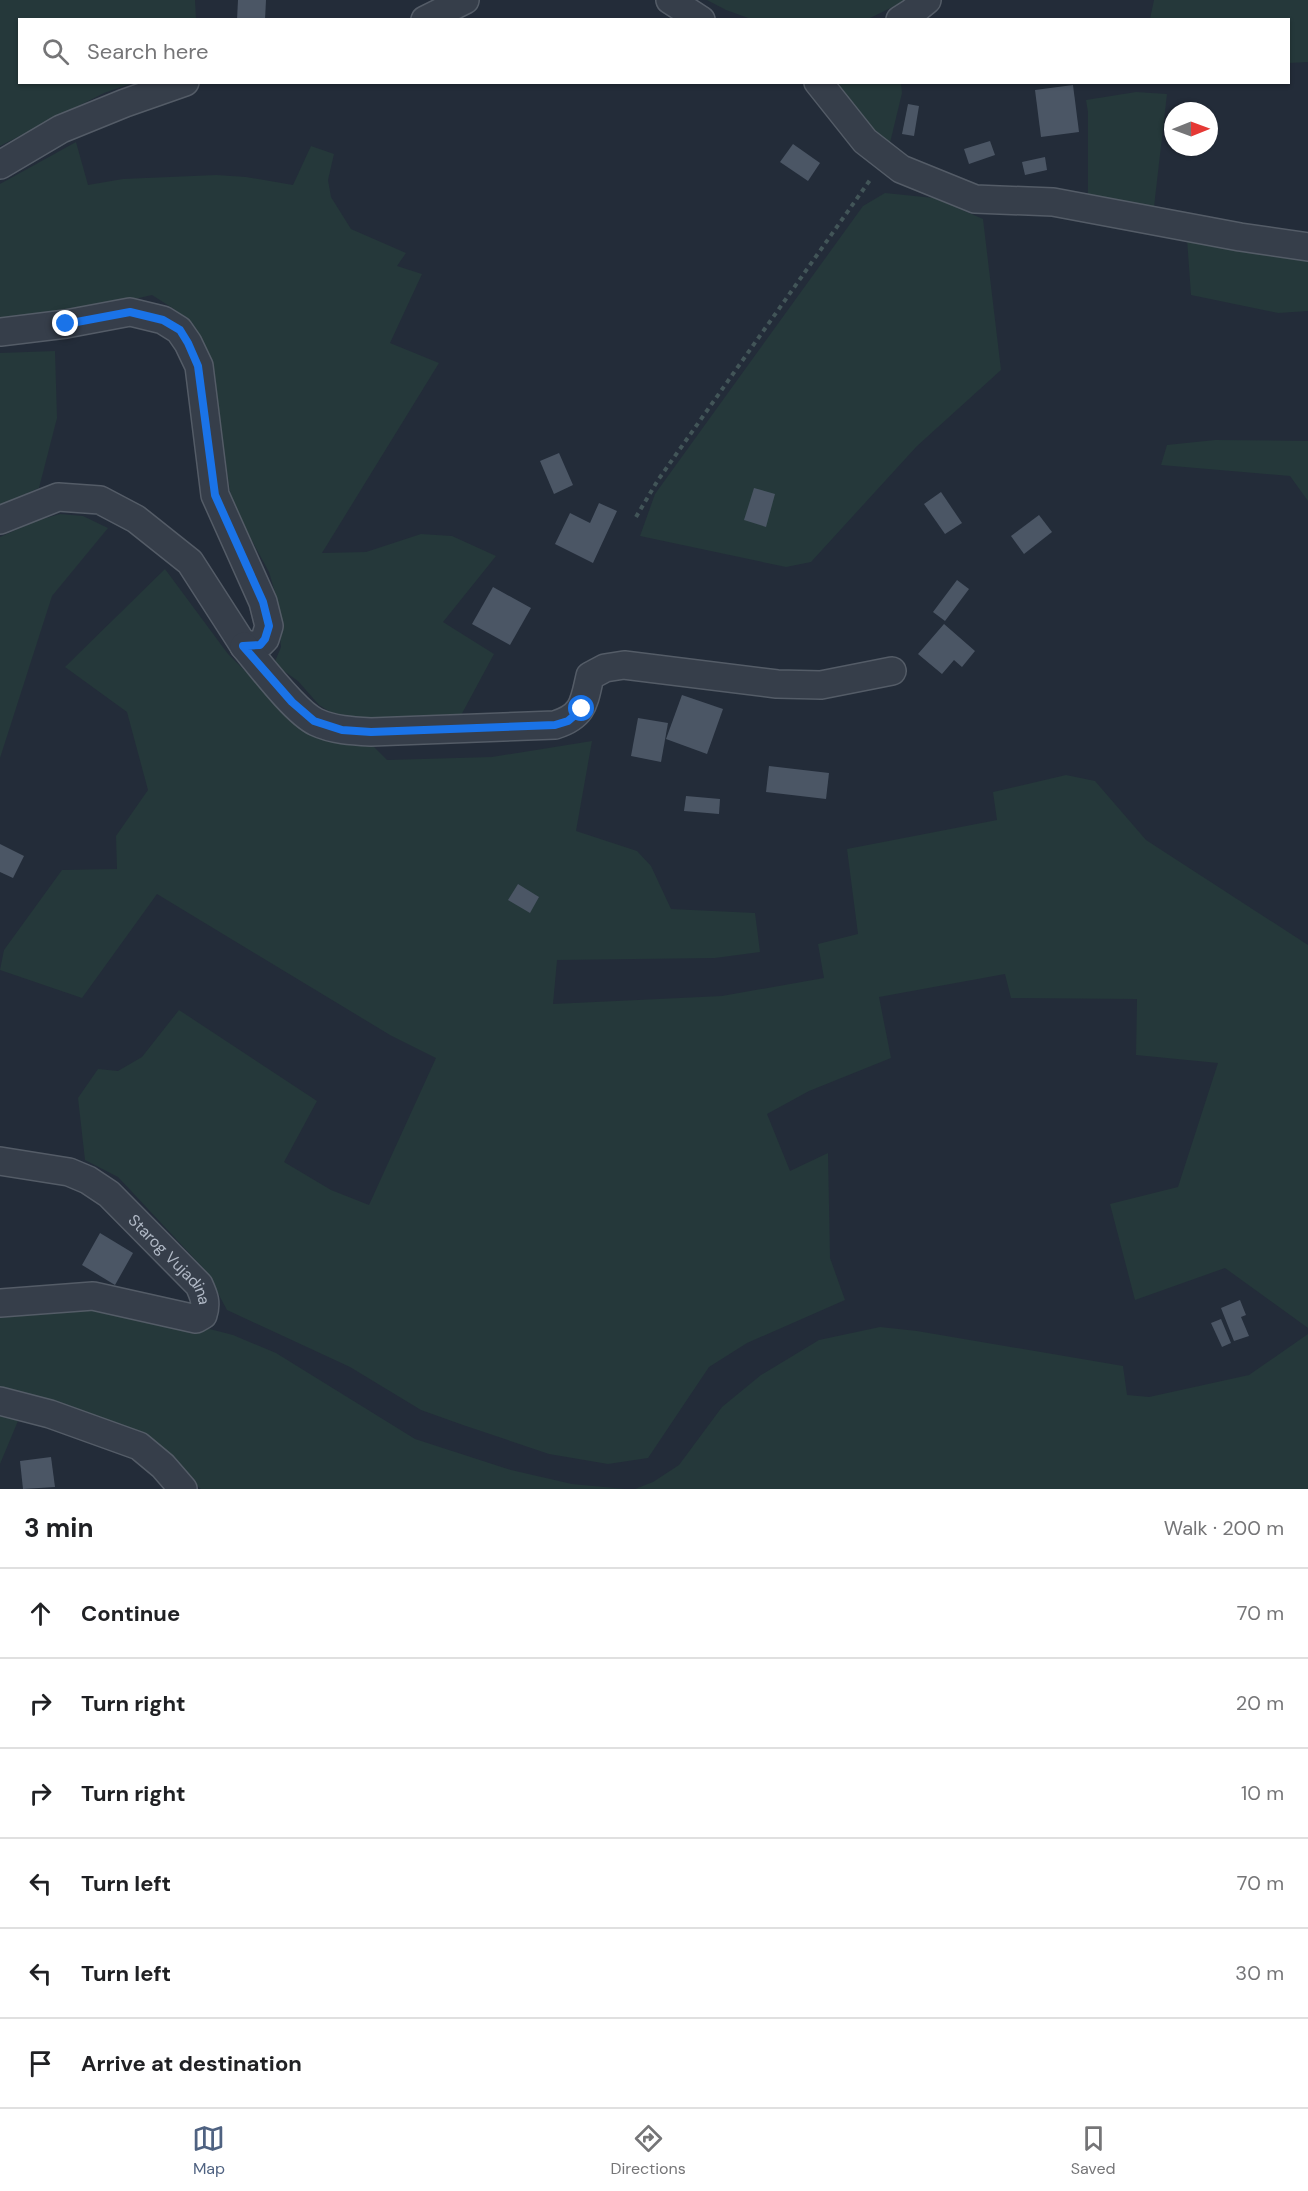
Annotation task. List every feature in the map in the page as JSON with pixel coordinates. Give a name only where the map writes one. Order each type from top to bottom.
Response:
[{"type":"street","points":[[428,18],[465,0]]},
{"type":"street","points":[[670,0],[698,18]]},
{"type":"street","points":[[903,18],[927,0]]},
{"type":"street","points":[[0,165],[61,129],[179,84]]},
{"type":"street","points":[[820,84],[865,141],[901,169],[975,199],[1053,202],[1240,237],[1308,247]]},
{"type":"street","points":[[0,332],[66,324],[130,312],[163,320],[180,330],[198,366],[215,495],[263,602],[269,626],[265,639],[260,645],[243,646]]},
{"type":"street","points":[[0,520],[58,497],[100,500],[136,519],[190,562],[243,646],[292,702],[314,721],[342,730],[371,732],[555,725],[568,721],[582,709],[590,676],[604,668],[624,665],[777,684],[821,685],[892,671]]},
{"type":"street","name":"Starog Vujadina","points":[[0,1161],[69,1172],[88,1180],[109,1194],[199,1285],[205,1297],[205,1307],[203,1315],[196,1318],[93,1296],[0,1304]]},
{"type":"street","points":[[0,1401],[50,1414],[139,1446],[163,1466],[183,1489]]},
{"type":"path","points":[[636,518],[658,480],[886,157]]},
{"type":"shaded area","points":[[0,0],[195,0],[196,18],[18,18],[18,84],[129,84],[104,93],[0,146]]},
{"type":"shaded area","points":[[707,0],[907,0],[870,18],[748,18]]},
{"type":"shaded area","points":[[1154,0],[1308,0],[1308,62],[1290,63],[1290,18],[1150,18]]},
{"type":"shaded area","points":[[829,84],[901,84],[902,93],[889,147]]},
{"type":"shaded area","points":[[1136,92],[1167,94],[1166,102],[1164,102],[1154,207],[1088,199],[1086,100]]},
{"type":"shaded area","points":[[76,142],[88,185],[123,179],[216,175],[246,177],[293,185],[311,146],[334,154],[328,180],[331,197],[351,229],[406,253],[397,266],[422,274],[390,343],[439,363],[322,553],[366,552],[421,534],[452,536],[496,556],[443,622],[494,654],[459,719],[395,726],[340,718],[319,705],[298,681],[274,664],[281,647],[276,596],[269,572],[232,504],[211,365],[191,322],[152,295],[82,311],[0,323],[0,184]]},
{"type":"shaded area","points":[[885,193],[934,198],[983,219],[1001,370],[917,446],[811,562],[786,567],[640,536],[655,494],[863,206]]},
{"type":"shaded area","points":[[1187,239],[1308,260],[1308,311],[1278,313],[1191,295]]},
{"type":"shaded area","points":[[55,351],[57,418],[39,488],[0,505],[0,353]]},
{"type":"shaded area","points":[[1215,440],[1308,441],[1308,501],[1290,476],[1161,465],[1167,445]]},
{"type":"shaded area","points":[[60,514],[83,516],[108,528],[52,596],[0,758],[0,537],[36,521]]},
{"type":"shaded area","points":[[165,569],[228,654],[304,730],[371,744],[387,760],[492,757],[592,741],[576,831],[637,851],[651,866],[671,909],[755,913],[760,952],[715,958],[557,960],[553,1004],[722,996],[824,978],[818,944],[858,934],[847,849],[997,820],[993,792],[1066,775],[1095,781],[1146,840],[1308,945],[1308,1328],[1225,1268],[1135,1300],[1110,1204],[1178,1187],[1218,1063],[1136,1055],[1137,999],[1011,998],[1005,974],[879,997],[891,1058],[809,1091],[767,1114],[790,1171],[828,1153],[830,1258],[845,1300],[747,1343],[709,1367],[648,1458],[608,1464],[549,1454],[463,1425],[421,1410],[350,1367],[227,1310],[206,1271],[118,1177],[85,1160],[78,1098],[98,1069],[118,1071],[142,1057],[179,1010],[317,1101],[284,1162],[331,1190],[369,1205],[436,1058],[390,1035],[157,894],[82,998],[0,970],[4,950],[62,870],[117,869],[116,836],[148,790],[127,712],[65,667]]},
{"type":"shaded area","points":[[87,1308],[112,1315],[186,1327],[202,1327],[233,1335],[276,1353],[415,1439],[511,1470],[572,1484],[625,1489],[201,1489],[138,1435],[0,1392],[0,1313]]},
{"type":"shaded area","points":[[880,1327],[917,1331],[1123,1366],[1127,1395],[1149,1397],[1249,1375],[1308,1334],[1308,1489],[635,1489],[653,1482],[679,1465],[722,1407],[761,1375],[819,1340]]},
{"type":"shaded area","points":[[0,1414],[18,1421],[0,1464]]},
{"type":"building","points":[[238,0],[266,0],[265,18],[237,18]]},
{"type":"building","points":[[1073,85],[1079,132],[1041,137],[1035,90]]},
{"type":"building","points":[[908,104],[919,106],[914,136],[902,134]]},
{"type":"building","points":[[990,141],[995,155],[969,164],[964,149]]},
{"type":"building","points":[[793,144],[820,163],[808,181],[780,162]]},
{"type":"building","points":[[1045,157],[1047,170],[1025,175],[1022,162]]},
{"type":"building","points":[[559,453],[573,485],[554,494],[540,461]]},
{"type":"building","points":[[754,488],[775,494],[766,527],[744,520]]},
{"type":"building","points":[[941,492],[962,523],[945,534],[924,504]]},
{"type":"building","points":[[599,503],[617,511],[593,563],[555,544],[570,513],[590,523]]},
{"type":"building","points":[[1039,515],[1052,532],[1024,554],[1011,536]]},
{"type":"building","points":[[957,580],[969,589],[945,621],[933,612]]},
{"type":"building","points":[[493,587],[531,608],[510,645],[472,624]]},
{"type":"building","points":[[944,624],[975,651],[962,667],[954,660],[942,674],[918,654]]},
{"type":"building","points":[[682,695],[723,709],[707,754],[666,739]]},
{"type":"building","points":[[638,718],[668,723],[661,762],[631,756]]},
{"type":"building","points":[[769,766],[829,773],[826,799],[766,792]]},
{"type":"building","points":[[686,796],[720,799],[719,814],[684,811]]},
{"type":"building","points":[[0,844],[24,856],[13,878],[0,872]]},
{"type":"building","points":[[518,884],[539,897],[530,913],[508,900]]},
{"type":"building","points":[[100,1233],[133,1253],[115,1285],[82,1265]]},
{"type":"building","points":[[1240,1300],[1246,1315],[1241,1317],[1249,1336],[1234,1341],[1221,1308]]},
{"type":"building","points":[[1221,1319],[1231,1343],[1222,1347],[1211,1323]]},
{"type":"building","points":[[51,1457],[55,1487],[23,1489],[20,1461]]},
{"type":"route","points":[[66,324],[130,312],[163,320],[180,330],[198,366],[215,495],[263,602],[269,626],[265,639],[260,645],[243,646],[292,702],[314,721],[342,730],[371,732],[520,727],[555,725],[568,721],[582,709]]}]
